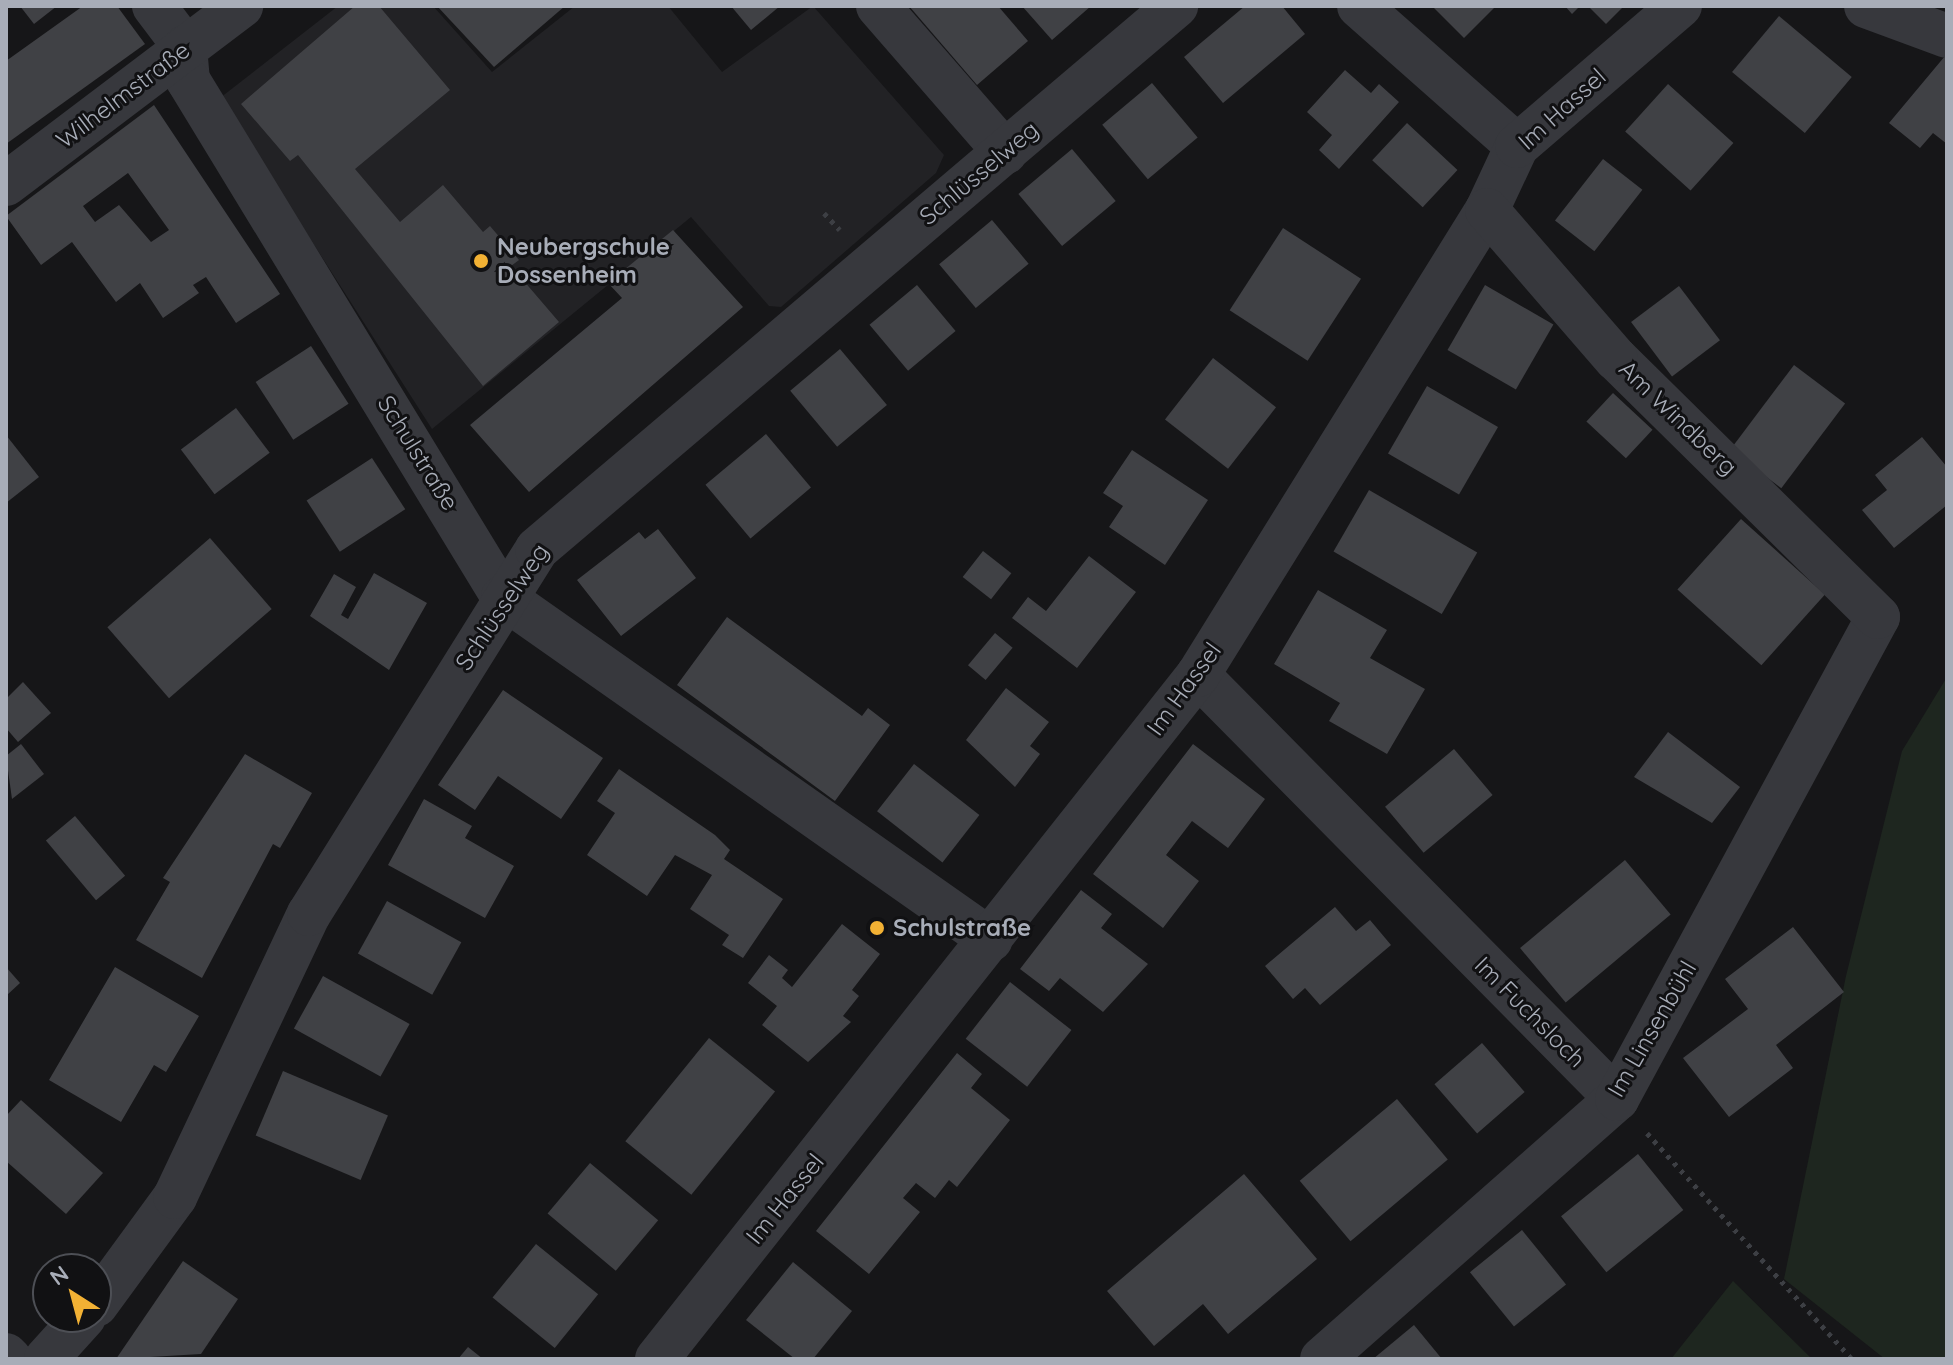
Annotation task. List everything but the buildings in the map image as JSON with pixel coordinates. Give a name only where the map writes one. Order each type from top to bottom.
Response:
[{"type":"street","name":"Schulstraße","points":[[154,6],[185,47],[188,80],[503,597],[991,940]]},
{"type":"street","name":"Wilhelmstraße","points":[[6,184],[241,6]]},
{"type":"street","points":[[878,6],[1005,152]]},
{"type":"street","name":"Schlüsselweg","points":[[112,1283],[175,1197],[309,914],[503,597],[563,524],[1176,6]]},
{"type":"street","points":[[1359,6],[1517,146]]},
{"type":"street","name":"Im Hassel","points":[[657,1359],[1198,675],[1487,210],[1517,146],[1680,6]]},
{"type":"street","points":[[1866,6],[1947,36]]},
{"type":"street","name":"Am Windberg","points":[[1487,210],[1616,359],[1878,617]]},
{"type":"street","name":"Im Linsenbühl","points":[[1322,1359],[1617,1099],[1878,617]]},
{"type":"street","name":"Im Fuchsloch","points":[[1198,675],[1617,1099]]},
{"type":"street","points":[[46,1359],[70,1333]]},
{"type":"path","points":[[1617,1099],[1852,1359]]},
{"type":"shaded area","name":"Neubergschule Dossenheim","points":[[338,6],[433,6],[492,72],[575,6],[668,6],[722,72],[813,6],[944,155],[936,173],[781,307],[769,306],[691,217],[432,429],[220,98]]},
{"type":"shaded area","points":[[1947,677],[1947,1359],[1885,1359],[1784,1279],[1846,976],[1902,751]]},
{"type":"shaded area","points":[[1733,1281],[1812,1359],[1671,1359]]},
{"type":"place","name":"Neubergschule Dossenheim","points":[[481,261]]},
{"type":"place","name":"Schulstraße","points":[[877,928]]}]
